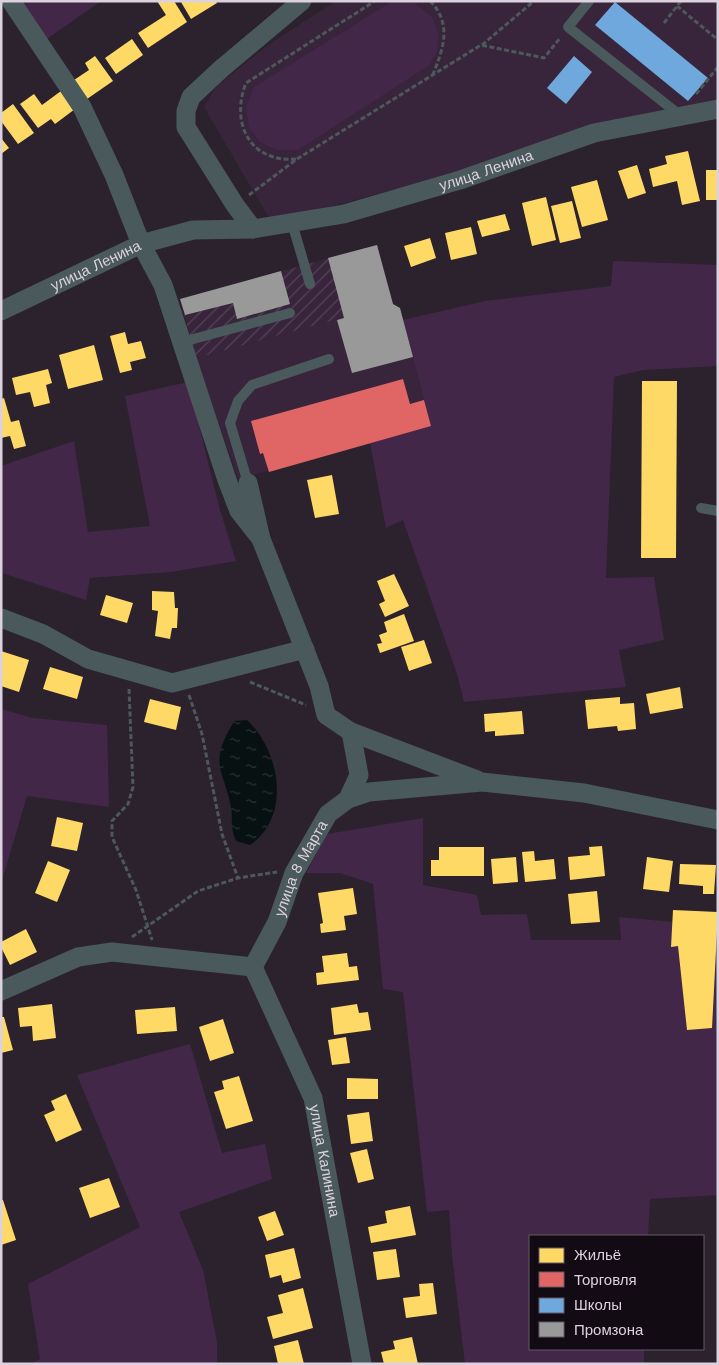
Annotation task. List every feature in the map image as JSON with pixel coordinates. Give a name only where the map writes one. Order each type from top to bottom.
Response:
[{"type":"street","points":[[11,1],[82,107],[114,176],[141,244],[163,285],[227,480],[239,510],[261,540]]},
{"type":"street","points":[[253,229],[235,205],[186,126],[186,111],[192,97],[215,74],[302,1]]},
{"type":"street","name":"улица Ленина","points":[[1,311],[141,244],[193,230],[253,229],[344,214],[451,183],[594,133],[718,109]]},
{"type":"street","points":[[248,483],[261,540],[319,686],[326,715],[351,732],[482,782]]},
{"type":"street","points":[[1,618],[43,634],[88,659],[172,683],[304,649]]},
{"type":"street","points":[[348,799],[359,775],[351,732]]},
{"type":"street","name":"улица 8 Марта","points":[[253,968],[277,922],[294,873],[328,814],[348,799],[369,792],[482,782],[584,793],[718,820]]},
{"type":"street","points":[[1,990],[78,957],[112,952],[253,968]]},
{"type":"street","name":"улица Калинина","points":[[253,968],[313,1098],[362,1364]]},
{"type":"lane","points":[[589,1],[568,27],[684,115]]},
{"type":"lane","points":[[292,223],[310,284]]},
{"type":"lane","points":[[182,342],[290,313]]},
{"type":"lane","points":[[248,483],[230,424],[238,402],[252,385],[329,359]]},
{"type":"lane","points":[[701,508],[718,511]]},
{"type":"path","points":[[297,159],[275,157],[259,149],[246,136],[240,122],[239,99],[246,83],[375,1]]},
{"type":"path","points":[[430,1],[442,18],[446,34],[444,47],[433,75]]},
{"type":"path","points":[[235,205],[297,159],[481,45],[534,1]]},
{"type":"path","points":[[664,23],[681,1]]},
{"type":"path","points":[[677,6],[717,38]]},
{"type":"path","points":[[481,45],[544,58],[568,27]]},
{"type":"path","points":[[684,115],[688,105],[718,67]]},
{"type":"path","points":[[130,671],[133,787],[128,804],[112,821],[112,837],[136,890],[158,957]]},
{"type":"path","points":[[184,679],[202,734],[222,834],[238,878]]},
{"type":"path","points":[[246,681],[274,691],[326,715]]},
{"type":"path","points":[[112,952],[198,891],[238,878],[274,872],[294,873]]},
{"type":"shaded area","points":[[18,1],[101,1],[44,41]]},
{"type":"shaded area","points":[[336,1],[718,1],[718,101],[325,208],[269,218],[204,107],[216,87],[268,45]]},
{"type":"shaded area","points":[[393,1],[414,3],[432,17],[438,32],[437,52],[428,66],[298,150],[278,150],[260,142],[249,127],[246,107],[254,87]]},
{"type":"shaded area","points":[[377,245],[393,304],[196,358],[180,299]]},
{"type":"shaded area","points":[[613,261],[718,265],[718,366],[643,370],[614,377],[606,578],[654,577],[664,640],[619,650],[626,687],[464,702],[457,674],[403,520],[386,528],[370,443],[431,426],[403,320],[485,301],[611,286]]},
{"type":"shaded area","points":[[393,304],[400,308],[431,426],[238,479],[196,358]]},
{"type":"shaded area","points":[[188,382],[220,510],[236,561],[171,572],[90,578],[86,600],[2,573],[1,466],[74,441],[88,532],[150,526],[125,396]]},
{"type":"shaded area","points":[[1,709],[33,718],[107,725],[109,807],[27,796],[1,884]]},
{"type":"shaded area","points":[[423,818],[423,885],[477,895],[481,915],[527,914],[531,940],[621,940],[619,917],[673,922],[716,923],[718,902],[718,1195],[650,1199],[648,1235],[529,1235],[529,1350],[644,1350],[644,1364],[465,1364],[452,1255],[449,1210],[427,1212],[403,992],[383,989],[373,884],[340,873],[306,873],[327,834]]},
{"type":"shaded area","points":[[190,1044],[222,1153],[265,1144],[272,1179],[179,1212],[203,1270],[217,1342],[217,1364],[31,1364],[40,1359],[28,1284],[140,1227],[77,1075]]},
{"type":"water","points":[[247,720],[267,748],[274,765],[277,783],[276,801],[272,818],[263,833],[250,845],[236,841],[231,808],[220,764],[221,748],[230,727],[235,721]]},
{"type":"building: Жильё","points":[[157,1],[174,1],[187,22],[148,48],[138,33],[166,15]]},
{"type":"building: Жильё","points":[[216,1],[217,3],[191,19],[181,2]]},
{"type":"building: Жильё","points":[[132,39],[143,55],[116,74],[105,58]]},
{"type":"building: Жильё","points":[[95,56],[113,81],[87,99],[74,80],[89,70],[85,63]]},
{"type":"building: Жильё","points":[[61,91],[75,109],[55,124],[51,119],[38,128],[20,104],[34,94],[42,105]]},
{"type":"building: Жильё","points":[[13,104],[34,133],[18,144],[1,121],[1,113]]},
{"type":"building: Жильё","points":[[1,138],[9,148],[1,154]]},
{"type":"building: Жильё","points":[[688,151],[700,201],[682,205],[677,181],[653,187],[649,169],[667,164],[665,156]]},
{"type":"building: Жильё","points":[[637,165],[646,193],[628,199],[618,171]]},
{"type":"building: Жильё","points":[[706,170],[718,170],[718,200],[706,200]]},
{"type":"building: Жильё","points":[[597,180],[608,220],[582,227],[571,187]]},
{"type":"building: Жильё","points":[[546,197],[556,240],[532,246],[522,203]]},
{"type":"building: Жильё","points":[[572,201],[581,238],[560,243],[551,206]]},
{"type":"building: Жильё","points":[[505,214],[510,230],[482,237],[477,221]]},
{"type":"building: Жильё","points":[[471,227],[477,254],[451,260],[445,233]]},
{"type":"building: Жильё","points":[[430,238],[436,258],[411,267],[404,246]]},
{"type":"building: Жильё","points":[[125,332],[128,344],[141,341],[146,358],[130,362],[132,370],[120,373],[110,336]]},
{"type":"building: Жильё","points":[[94,345],[103,380],[68,389],[59,355]]},
{"type":"building: Жильё","points":[[48,369],[52,383],[46,385],[50,403],[34,407],[30,392],[16,395],[12,378]]},
{"type":"building: Жильё","points":[[642,381],[677,381],[676,558],[641,558]]},
{"type":"building: Жильё","points":[[4,398],[11,422],[19,420],[26,446],[14,449],[10,436],[1,438],[1,399]]},
{"type":"building: Жильё","points":[[332,475],[339,514],[315,518],[307,480]]},
{"type":"building: Жильё","points":[[394,574],[409,606],[385,617],[379,604],[385,601],[377,581]]},
{"type":"building: Жильё","points":[[152,591],[174,592],[175,608],[178,608],[177,628],[172,628],[170,639],[155,636],[158,611],[152,610]]},
{"type":"building: Жильё","points":[[106,595],[133,603],[127,623],[100,615]]},
{"type":"building: Жильё","points":[[404,614],[414,641],[380,653],[377,644],[382,643],[379,635],[387,632],[384,622]]},
{"type":"building: Жильё","points":[[424,640],[432,663],[409,671],[401,647]]},
{"type":"building: Жильё","points":[[1,651],[29,660],[19,692],[1,686]]},
{"type":"building: Жильё","points":[[50,667],[83,677],[77,699],[43,689]]},
{"type":"building: Жильё","points":[[680,687],[683,708],[650,714],[646,694]]},
{"type":"building: Жильё","points":[[620,697],[620,704],[634,703],[636,729],[618,731],[617,726],[588,729],[585,700]]},
{"type":"building: Жильё","points":[[150,699],[181,707],[176,730],[144,722]]},
{"type":"building: Жильё","points":[[522,711],[524,734],[495,736],[495,731],[485,732],[484,714]]},
{"type":"building: Жильё","points":[[57,817],[83,823],[77,851],[51,846]]},
{"type":"building: Жильё","points":[[602,846],[605,876],[570,880],[568,857],[590,855],[589,847]]},
{"type":"building: Жильё","points":[[439,847],[484,847],[484,876],[431,876],[431,860],[439,860]]},
{"type":"building: Жильё","points":[[534,851],[535,861],[554,859],[556,879],[525,882],[522,852]]},
{"type":"building: Жильё","points":[[516,857],[518,882],[493,884],[491,859]]},
{"type":"building: Жильё","points":[[647,857],[673,861],[669,892],[643,889]]},
{"type":"building: Жильё","points":[[48,861],[70,870],[57,902],[35,893]]},
{"type":"building: Жильё","points":[[680,864],[716,865],[714,894],[703,894],[703,886],[679,884]]},
{"type":"building: Жильё","points":[[353,888],[357,914],[344,916],[346,930],[321,933],[320,924],[323,923],[318,893]]},
{"type":"building: Жильё","points":[[597,891],[600,922],[571,924],[568,894]]},
{"type":"building: Жильё","points":[[673,910],[718,912],[712,1028],[687,1030],[678,946],[671,947]]},
{"type":"building: Жильё","points":[[26,929],[37,952],[10,965],[1,947],[1,942]]},
{"type":"building: Жильё","points":[[347,953],[349,967],[357,966],[359,980],[317,985],[316,973],[324,972],[322,956]]},
{"type":"building: Жильё","points":[[52,1004],[56,1038],[33,1041],[32,1026],[20,1027],[18,1008]]},
{"type":"building: Жильё","points":[[357,1004],[359,1013],[368,1012],[371,1030],[334,1035],[331,1008]]},
{"type":"building: Жильё","points":[[175,1007],[177,1031],[137,1034],[135,1010]]},
{"type":"building: Жильё","points":[[1,1017],[4,1017],[13,1050],[1,1053]]},
{"type":"building: Жильё","points":[[223,1019],[234,1053],[210,1061],[199,1027]]},
{"type":"building: Жильё","points":[[346,1037],[350,1063],[332,1065],[328,1040]]},
{"type":"building: Жильё","points":[[239,1076],[253,1121],[226,1129],[214,1092],[224,1089],[222,1081]]},
{"type":"building: Жильё","points":[[347,1078],[378,1079],[378,1099],[347,1099]]},
{"type":"building: Жильё","points":[[66,1094],[82,1130],[56,1142],[44,1115],[55,1110],[51,1101]]},
{"type":"building: Жильё","points":[[369,1112],[373,1141],[351,1144],[347,1115]]},
{"type":"building: Жильё","points":[[367,1149],[374,1179],[358,1183],[350,1153]]},
{"type":"building: Жильё","points":[[109,1178],[120,1207],[90,1218],[79,1188]]},
{"type":"building: Жильё","points":[[1,1200],[3,1200],[16,1240],[1,1245]]},
{"type":"building: Жильё","points":[[410,1206],[416,1235],[371,1243],[368,1227],[387,1223],[385,1211]]},
{"type":"building: Жильё","points":[[275,1211],[284,1235],[267,1241],[258,1217]]},
{"type":"building: Жильё","points":[[294,1248],[301,1278],[283,1283],[281,1275],[270,1278],[265,1255]]},
{"type":"building: Жильё","points":[[396,1249],[400,1277],[377,1280],[373,1252]]},
{"type":"building: Жильё","points":[[433,1283],[437,1314],[406,1318],[403,1298],[420,1296],[419,1284]]},
{"type":"building: Жильё","points":[[303,1288],[313,1328],[273,1339],[267,1317],[283,1313],[278,1295]]},
{"type":"building: Жильё","points":[[412,1337],[418,1364],[384,1364],[381,1352],[395,1349],[393,1341]]},
{"type":"building: Жильё","points":[[298,1340],[304,1364],[278,1364],[274,1346]]},
{"type":"building: Торговля","points":[[403,379],[410,404],[424,400],[431,426],[269,472],[263,453],[260,454],[251,421]]},
{"type":"building: Школы","points":[[615,2],[708,78],[688,101],[595,25]]},
{"type":"building: Школы","points":[[574,56],[592,72],[566,104],[547,88]]},
{"type":"building: Промзона","points":[[377,245],[393,304],[400,308],[413,357],[352,373],[337,320],[344,318],[328,258]]},
{"type":"building: Промзона","points":[[281,271],[290,304],[237,319],[233,303],[185,315],[180,299]]}]
